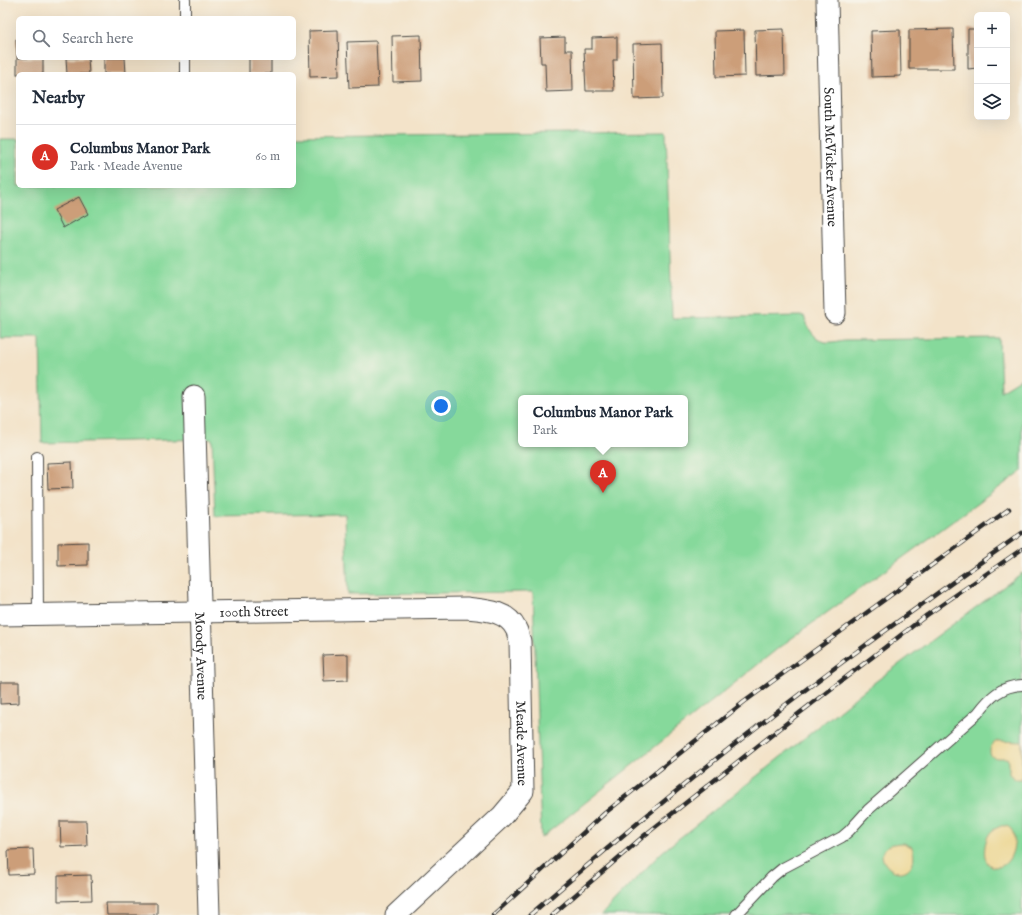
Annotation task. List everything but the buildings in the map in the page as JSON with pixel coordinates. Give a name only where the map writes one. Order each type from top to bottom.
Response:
[{"type":"street","name":"South McVicker Avenue","points":[[827,0],[835,313]]},
{"type":"street","name":"Moody Avenue","points":[[194,396],[209,915]]},
{"type":"street","name":"100th Street","points":[[0,615],[466,608],[492,611],[508,617]]},
{"type":"street","name":"Meade Avenue","points":[[396,915],[502,816],[523,791],[520,641],[516,629],[508,617]]},
{"type":"lane","points":[[185,0],[185,16]]},
{"type":"lane","points":[[185,60],[185,72]]},
{"type":"lane","points":[[37,457],[38,615]]},
{"type":"lane","points":[[736,915],[772,877],[783,868],[842,837],[849,831],[868,810],[978,713],[996,692],[1005,688],[1022,685]]},
{"type":"green space","points":[[666,132],[672,318],[804,316],[814,335],[825,342],[844,340],[999,338],[1001,391],[1022,378],[1022,471],[781,646],[541,838],[533,592],[348,594],[345,514],[215,516],[212,439],[42,443],[40,338],[0,338],[0,139],[16,139],[16,188],[296,188],[296,136]]},
{"type":"green space","points":[[1022,573],[1022,915],[601,915],[662,852],[867,688]]},
{"type":"sand","points":[[998,741],[1022,742],[1022,779],[1015,779],[1009,774],[1009,762],[1007,758],[997,758],[991,756],[991,747]]},
{"type":"sand","points":[[1001,826],[1008,827],[1012,830],[1014,844],[1009,859],[998,867],[988,864],[985,848],[991,832]]},
{"type":"sand","points":[[904,843],[912,847],[914,859],[911,866],[904,871],[897,872],[885,863],[882,856],[884,850],[891,845]]},
{"type":"railway","points":[[493,915],[605,813],[744,702],[1009,509]]},
{"type":"railway","points":[[530,915],[663,802],[778,711],[1022,533]]},
{"type":"railway","points":[[552,915],[645,835],[797,715],[927,615],[1022,549]]},
{"type":"place","name":"Columbus Manor Park","points":[[603,493]]}]
